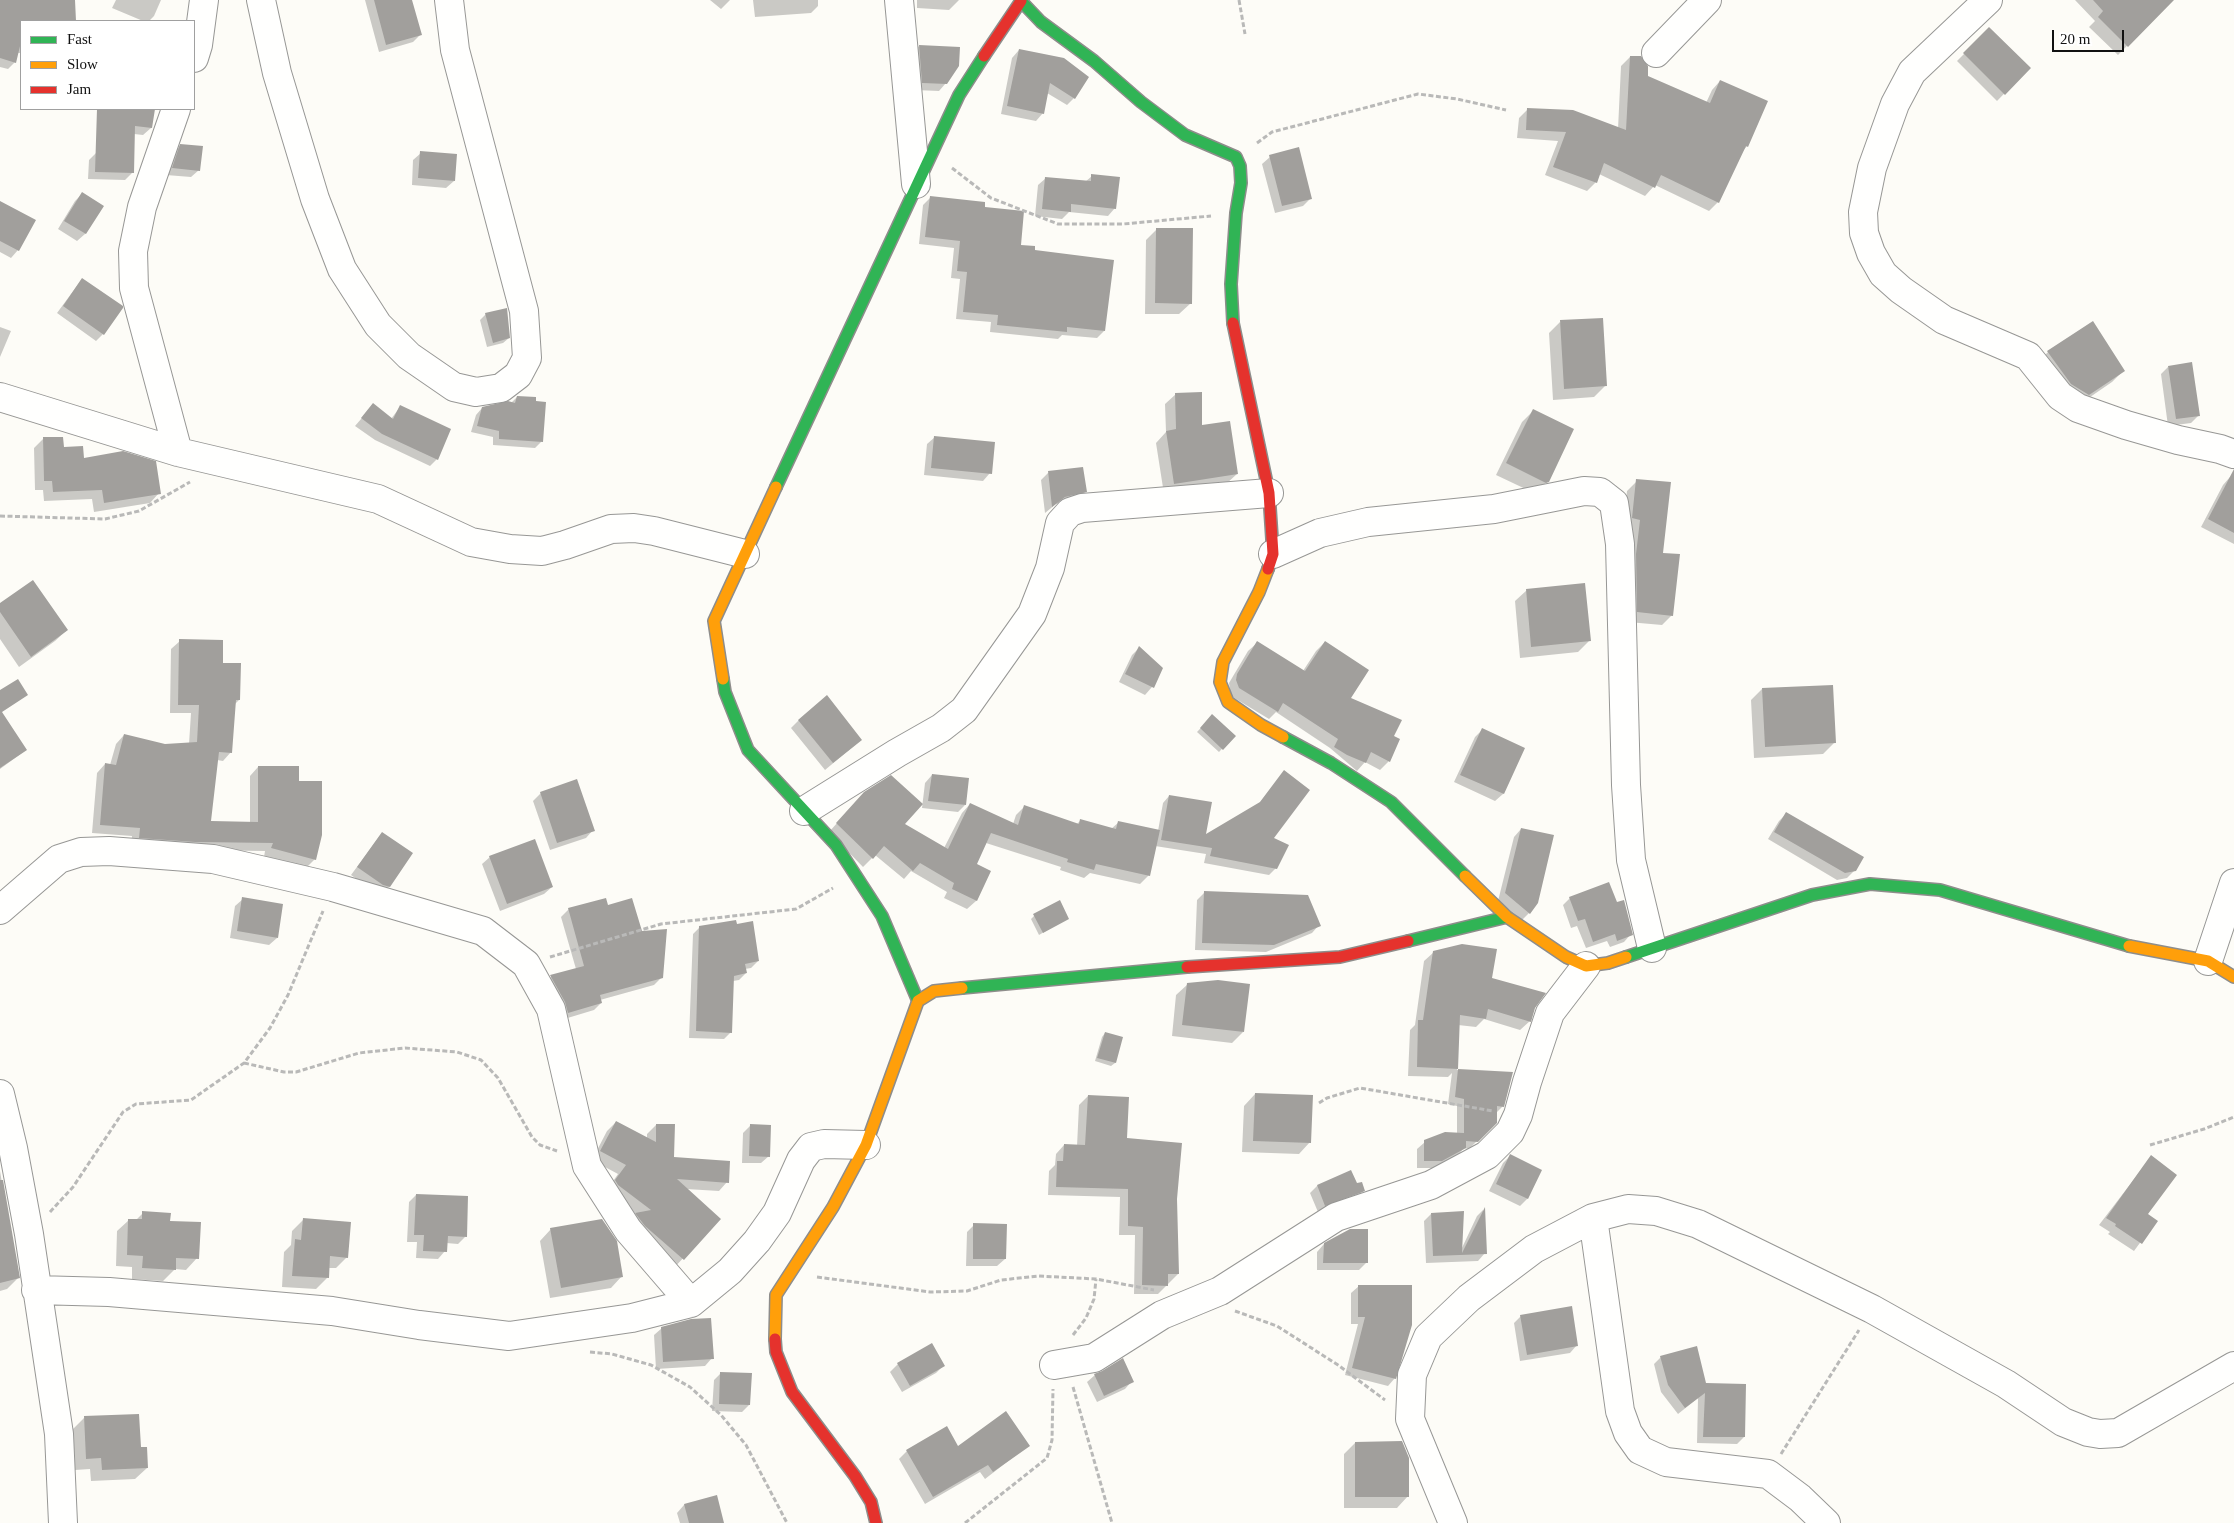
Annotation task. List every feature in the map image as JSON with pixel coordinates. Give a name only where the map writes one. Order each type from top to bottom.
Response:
[{"type":"street","points":[[195,55],[204,0]]},
{"type":"street","points":[[261,0],[277,73],[315,199],[342,269],[378,325],[409,356],[454,387],[476,392],[501,388],[518,375],[527,358],[524,311],[455,50],[449,0]]},
{"type":"street","points":[[899,0],[916,184]]},
{"type":"street","points":[[918,1001],[882,916],[836,845],[748,750],[725,692],[714,621],[931,152],[960,95],[1020,0],[1041,22],[1094,61],[1140,102],[1185,135],[1228,152],[1236,158],[1240,166],[1241,183],[1236,213],[1231,284],[1234,333],[1270,493],[1273,554],[1259,592],[1223,662],[1220,682],[1228,702],[1391,802],[1507,917],[1566,957],[1586,966],[1608,963],[1812,896],[1870,884],[1940,890],[2128,946],[2208,961],[2234,977]]},
{"type":"street","points":[[1656,53],[1707,0]]},
{"type":"street","points":[[1988,0],[1912,72],[1895,104],[1872,168],[1862,212],[1864,233],[1871,253],[1883,274],[1901,290],[1944,320],[2028,356],[2060,396],[2078,408],[2126,426],[2234,454]]},
{"type":"street","points":[[176,110],[142,207],[133,251],[134,288],[178,452]]},
{"type":"street","points":[[0,397],[178,452],[378,499],[471,542],[510,549],[542,550],[564,545],[611,529],[634,528],[654,530],[745,554]]},
{"type":"street","points":[[1273,554],[1320,533],[1368,522],[1494,509],[1584,490],[1600,492],[1614,503],[1620,544],[1626,785],[1631,860],[1652,948]]},
{"type":"street","points":[[804,811],[941,728],[964,710],[1032,614],[1050,568],[1060,523],[1070,512],[1082,508],[1270,493]]},
{"type":"street","points":[[0,910],[59,859],[81,852],[109,851],[213,859],[333,887],[482,932],[526,964],[551,1009],[588,1166],[628,1230],[691,1303]]},
{"type":"street","points":[[2208,961],[2234,883]]},
{"type":"street","points":[[876,1523],[870,1502],[855,1476],[792,1392],[776,1352],[774,1321],[776,1295],[833,1207],[866,1145],[907,1027],[918,1001],[934,991],[1207,965],[1340,957],[1507,917]]},
{"type":"street","points":[[1060,1364],[1094,1358],[1162,1315],[1220,1290],[1336,1217],[1430,1185],[1487,1154],[1510,1132],[1518,1115],[1526,1082],[1550,1013],[1586,966]]},
{"type":"street","points":[[0,1094],[13,1148],[29,1234],[59,1434],[63,1523]]},
{"type":"street","points":[[36,1290],[109,1292],[332,1311],[419,1325],[509,1336],[632,1318],[691,1303],[730,1271],[777,1213],[801,1160],[811,1147],[824,1144],[866,1145]]},
{"type":"street","points":[[1453,1523],[1410,1419],[1412,1375],[1428,1337],[1469,1298],[1534,1249],[1593,1218],[1628,1209],[1656,1211],[1698,1224],[1872,1308],[2006,1384],[2063,1422],[2100,1434],[2118,1433],[2234,1366]]},
{"type":"street","points":[[1593,1218],[1620,1411],[1628,1433],[1640,1450],[1666,1462],[1768,1474],[1800,1498],[1826,1523]]},
{"type":"path","points":[[1239,0],[1245,34]]},
{"type":"path","points":[[1236,158],[1272,132],[1418,94],[1457,99],[1506,110]]},
{"type":"path","points":[[931,152],[991,198],[1058,224],[1123,224],[1236,213]]},
{"type":"path","points":[[0,516],[105,519],[139,510],[223,463]]},
{"type":"path","points":[[526,964],[661,924],[796,909],[855,875]]},
{"type":"path","points":[[29,1234],[73,1187],[123,1112],[136,1104],[191,1100],[244,1062],[270,1028],[288,995],[333,887]]},
{"type":"path","points":[[244,1062],[284,1072],[296,1072],[359,1053],[405,1048],[457,1052],[481,1060],[498,1078],[532,1138],[540,1145],[588,1166]]},
{"type":"path","points":[[1320,1103],[1327,1098],[1360,1088],[1518,1115]]},
{"type":"path","points":[[2150,1145],[2204,1129],[2234,1117]]},
{"type":"path","points":[[789,1273],[930,1292],[967,1291],[1001,1280],[1039,1276],[1096,1279],[1162,1292]]},
{"type":"path","points":[[965,1523],[1046,1458],[1052,1440],[1060,1364],[1064,1347],[1086,1318],[1094,1299],[1096,1279]]},
{"type":"path","points":[[1200,1299],[1277,1326],[1338,1365],[1410,1419]]},
{"type":"path","points":[[1768,1474],[1872,1308]]},
{"type":"path","points":[[584,1351],[612,1354],[651,1365],[690,1387],[721,1415],[746,1445],[787,1523]]},
{"type":"path","points":[[1060,1364],[1112,1523]]},
{"type":"building","points":[[0,0],[75,0],[76,20],[20,20],[20,46],[16,63],[0,58]]},
{"type":"building","points":[[374,0],[412,0],[422,35],[386,45]]},
{"type":"building","points":[[2093,0],[2174,0],[2128,47],[2098,17],[2103,11]]},
{"type":"building","points":[[1989,27],[2031,68],[2005,95],[1963,53]]},
{"type":"building","points":[[919,45],[960,47],[959,66],[947,84],[922,83]]},
{"type":"building","points":[[1019,49],[1064,58],[1089,77],[1075,99],[1050,83],[1044,114],[1007,106]]},
{"type":"building","points":[[1630,56],[1641,56],[1648,66],[1648,76],[1710,103],[1720,80],[1768,101],[1748,147],[1746,146],[1719,203],[1661,175],[1655,188],[1604,163],[1597,183],[1553,167],[1566,132],[1526,130],[1527,108],[1573,110],[1626,130]]},
{"type":"building","points":[[97,110],[155,110],[152,128],[135,126],[134,173],[95,172]]},
{"type":"building","points":[[180,144],[203,146],[200,171],[172,168]]},
{"type":"building","points":[[1299,147],[1312,199],[1282,206],[1269,155]]},
{"type":"building","points":[[420,151],[457,154],[455,181],[418,178]]},
{"type":"building","points":[[1091,174],[1120,177],[1116,209],[1071,204],[1071,212],[1042,209],[1045,177],[1091,181]]},
{"type":"building","points":[[82,192],[104,206],[86,234],[64,221]]},
{"type":"building","points":[[930,196],[985,202],[985,207],[1024,211],[1021,245],[1035,246],[1035,250],[1114,260],[1105,331],[1067,327],[1067,332],[997,325],[998,315],[963,312],[967,272],[957,271],[960,241],[925,237]]},
{"type":"building","points":[[0,201],[36,220],[19,251],[0,241]]},
{"type":"building","points":[[1156,228],[1193,228],[1192,304],[1155,303]]},
{"type":"building","points":[[82,278],[123,306],[104,335],[63,306]]},
{"type":"building","points":[[507,308],[510,338],[493,343],[485,313]]},
{"type":"building","points":[[1603,318],[1607,386],[1564,389],[1560,320]]},
{"type":"building","points":[[2093,321],[2125,371],[2089,395],[2071,384],[2047,351]]},
{"type":"building","points":[[2192,362],[2200,416],[2176,419],[2168,366]]},
{"type":"building","points":[[1202,392],[1202,425],[1230,421],[1238,474],[1174,484],[1166,431],[1176,429],[1175,393]]},
{"type":"building","points":[[517,396],[536,397],[536,401],[546,402],[543,442],[499,439],[499,431],[477,426],[482,407],[508,401],[515,403]]},
{"type":"building","points":[[373,403],[393,419],[400,405],[451,429],[438,460],[382,434],[361,418]]},
{"type":"building","points":[[1533,409],[1574,429],[1549,482],[1546,483],[1506,463]]},
{"type":"building","points":[[934,436],[995,442],[992,474],[931,468]]},
{"type":"building","points":[[43,437],[63,437],[64,447],[83,446],[84,458],[123,451],[156,461],[161,494],[104,503],[102,490],[53,492],[52,481],[44,481]]},
{"type":"building","points":[[1083,467],[1087,492],[1065,497],[1052,507],[1048,471]]},
{"type":"building","points":[[2234,469],[2234,533],[2208,519]]},
{"type":"building","points":[[1636,479],[1671,482],[1663,553],[1680,554],[1673,616],[1637,612],[1636,554],[1640,520],[1632,518]]},
{"type":"building","points":[[33,580],[68,630],[31,657],[0,612],[0,603]]},
{"type":"building","points":[[1585,583],[1591,641],[1531,647],[1526,589]]},
{"type":"building","points":[[179,639],[223,640],[223,663],[241,663],[240,700],[236,700],[232,753],[219,752],[211,821],[258,822],[258,766],[299,766],[299,781],[322,781],[322,835],[316,860],[271,848],[273,843],[195,842],[139,838],[140,828],[100,825],[105,763],[116,765],[124,734],[165,744],[197,742],[199,705],[178,705]]},
{"type":"building","points":[[1257,641],[1305,671],[1325,641],[1369,670],[1351,698],[1402,720],[1394,736],[1400,739],[1390,762],[1371,752],[1366,763],[1347,755],[1334,747],[1338,739],[1283,703],[1278,712],[1239,688],[1236,680],[1237,674]]},
{"type":"building","points":[[1139,646],[1163,668],[1154,688],[1125,674]]},
{"type":"building","points":[[18,679],[28,695],[2,712],[27,750],[0,768],[0,690]]},
{"type":"building","points":[[1833,685],[1836,743],[1765,747],[1762,688]]},
{"type":"building","points":[[827,695],[862,740],[833,763],[798,720]]},
{"type":"building","points":[[1212,714],[1236,736],[1223,750],[1200,728]]},
{"type":"building","points":[[1482,728],[1525,748],[1504,794],[1460,775]]},
{"type":"building","points":[[1284,770],[1310,790],[1274,838],[1289,845],[1277,869],[1210,856],[1212,848],[1161,840],[1169,795],[1212,802],[1206,834],[1260,802]]},
{"type":"building","points":[[932,774],[969,778],[966,805],[928,801]]},
{"type":"building","points":[[891,775],[923,804],[905,824],[948,849],[970,803],[1018,825],[1024,805],[1079,824],[1080,819],[1116,829],[1118,821],[1160,830],[1150,876],[1096,864],[1094,870],[1067,862],[1068,859],[991,833],[977,864],[991,871],[977,901],[952,889],[954,883],[920,863],[913,871],[884,846],[873,859],[836,823],[864,792]]},
{"type":"building","points":[[577,779],[595,831],[557,843],[540,792]]},
{"type":"building","points":[[1786,812],[1864,857],[1856,871],[1845,873],[1774,832]]},
{"type":"building","points":[[1521,828],[1554,835],[1538,903],[1530,914],[1505,893]]},
{"type":"building","points":[[382,832],[413,853],[390,887],[383,885],[357,867]]},
{"type":"building","points":[[535,839],[553,887],[507,904],[489,856]]},
{"type":"building","points":[[1609,882],[1617,902],[1624,900],[1633,935],[1617,941],[1615,934],[1593,942],[1585,919],[1578,921],[1569,897]]},
{"type":"building","points":[[1204,891],[1308,895],[1321,926],[1274,945],[1202,943]]},
{"type":"building","points":[[242,897],[283,904],[278,938],[237,931]]},
{"type":"building","points":[[606,898],[608,905],[632,898],[642,931],[667,929],[663,978],[600,995],[602,1003],[568,1013],[565,1002],[550,975],[584,966],[568,908]]},
{"type":"building","points":[[1060,900],[1069,919],[1043,933],[1033,914]]},
{"type":"building","points":[[736,920],[737,924],[753,921],[759,961],[745,964],[747,973],[734,976],[732,1033],[696,1031],[699,926]]},
{"type":"building","points":[[1462,944],[1497,949],[1492,978],[1546,993],[1535,1008],[1531,1022],[1488,1009],[1486,1019],[1460,1015],[1458,1069],[1417,1067],[1418,1020],[1423,1020],[1433,951]]},
{"type":"building","points":[[1218,980],[1250,984],[1244,1032],[1182,1025],[1187,983]]},
{"type":"building","points":[[1105,1032],[1123,1037],[1116,1063],[1097,1058]]},
{"type":"building","points":[[1458,1069],[1513,1072],[1504,1107],[1497,1106],[1497,1123],[1478,1142],[1466,1141],[1466,1148],[1442,1161],[1424,1161],[1424,1140],[1445,1132],[1464,1133],[1464,1099],[1455,1097]]},
{"type":"building","points":[[1255,1093],[1313,1095],[1311,1143],[1253,1141]]},
{"type":"building","points":[[1088,1095],[1129,1097],[1127,1138],[1182,1143],[1177,1199],[1179,1274],[1168,1274],[1168,1286],[1142,1285],[1143,1227],[1128,1226],[1128,1189],[1056,1187],[1057,1161],[1063,1161],[1064,1144],[1085,1145]]},
{"type":"building","points":[[616,1121],[656,1142],[656,1124],[675,1124],[674,1157],[730,1161],[729,1183],[677,1179],[721,1219],[684,1260],[645,1226],[635,1213],[651,1210],[618,1185],[615,1180],[626,1165],[600,1151]]},
{"type":"building","points":[[750,1124],[771,1125],[770,1157],[749,1156]]},
{"type":"building","points":[[1510,1154],[1542,1170],[1528,1199],[1496,1184]]},
{"type":"building","points":[[2151,1155],[2177,1175],[2148,1214],[2158,1221],[2142,1244],[2106,1218]]},
{"type":"building","points":[[1351,1170],[1357,1183],[1362,1182],[1365,1191],[1325,1206],[1317,1185]]},
{"type":"building","points":[[0,1180],[3,1180],[20,1278],[0,1283]]},
{"type":"building","points":[[416,1194],[468,1196],[467,1237],[448,1236],[447,1252],[423,1251],[424,1235],[414,1235]]},
{"type":"building","points":[[1485,1207],[1487,1254],[1433,1256],[1431,1213],[1464,1211],[1462,1253]]},
{"type":"building","points":[[142,1211],[171,1213],[170,1221],[201,1222],[199,1259],[176,1258],[176,1270],[142,1268],[143,1256],[127,1255],[128,1219],[142,1219]]},
{"type":"building","points":[[303,1218],[351,1222],[348,1258],[330,1256],[329,1278],[292,1276],[295,1239],[301,1240]]},
{"type":"building","points":[[602,1219],[617,1241],[623,1277],[561,1288],[550,1228]]},
{"type":"building","points":[[973,1223],[1007,1224],[1006,1259],[973,1259]]},
{"type":"building","points":[[1350,1229],[1368,1229],[1368,1263],[1323,1263],[1324,1243]]},
{"type":"building","points":[[1358,1285],[1412,1285],[1412,1325],[1396,1379],[1352,1368],[1365,1317],[1358,1317]]},
{"type":"building","points":[[1572,1306],[1578,1346],[1527,1355],[1520,1315]]},
{"type":"building","points":[[711,1318],[714,1359],[663,1362],[661,1327],[691,1319]]},
{"type":"building","points":[[932,1343],[945,1366],[910,1386],[897,1363]]},
{"type":"building","points":[[1697,1346],[1706,1383],[1746,1384],[1745,1437],[1703,1437],[1705,1393],[1685,1408],[1668,1385],[1660,1356]]},
{"type":"building","points":[[1123,1358],[1134,1382],[1104,1396],[1094,1374]]},
{"type":"building","points":[[720,1372],[752,1373],[750,1405],[719,1404]]},
{"type":"building","points":[[1006,1411],[1030,1446],[993,1472],[988,1465],[933,1497],[906,1450],[947,1426],[958,1446]]},
{"type":"building","points":[[139,1414],[141,1447],[147,1447],[148,1468],[102,1470],[101,1458],[86,1459],[84,1416]]},
{"type":"building","points":[[1402,1441],[1409,1458],[1409,1497],[1355,1497],[1355,1442]]},
{"type":"building","points":[[717,1495],[724,1523],[689,1523],[684,1504]]},
{"type":"traffic: fast","points":[[1020,0],[1041,22],[1094,61],[1141,102],[1185,135],[1236,157],[1240,166],[1241,183],[1236,213],[1231,284],[1233,323]]},
{"type":"traffic: fast","points":[[776,487],[959,95],[984,56]]},
{"type":"traffic: fast","points":[[723,679],[725,692],[748,750],[836,845],[882,916],[918,1001]]},
{"type":"traffic: fast","points":[[1283,737],[1331,763],[1391,802],[1465,876]]},
{"type":"traffic: fast","points":[[1626,957],[1812,895],[1870,884],[1940,890],[2129,946]]},
{"type":"traffic: fast","points":[[1408,941],[1507,917]]},
{"type":"traffic: fast","points":[[962,988],[1187,967]]},
{"type":"traffic: slow","points":[[723,679],[714,621],[776,487]]},
{"type":"traffic: slow","points":[[1268,569],[1259,592],[1223,662],[1220,682],[1228,702],[1261,725],[1283,737]]},
{"type":"traffic: slow","points":[[1465,876],[1507,917],[1566,957],[1586,966],[1608,963],[1626,957]]},
{"type":"traffic: slow","points":[[2129,946],[2208,961],[2234,977]]},
{"type":"traffic: slow","points":[[775,1339],[776,1295],[833,1207],[866,1145],[918,1001],[934,991],[962,988]]},
{"type":"traffic: jam","points":[[984,56],[1021,1]]},
{"type":"traffic: jam","points":[[1233,323],[1269,493],[1273,554],[1268,569]]},
{"type":"traffic: jam","points":[[1187,967],[1340,957],[1408,941]]},
{"type":"traffic: jam","points":[[775,1339],[776,1352],[792,1392],[855,1476],[871,1502],[876,1523]]}]
